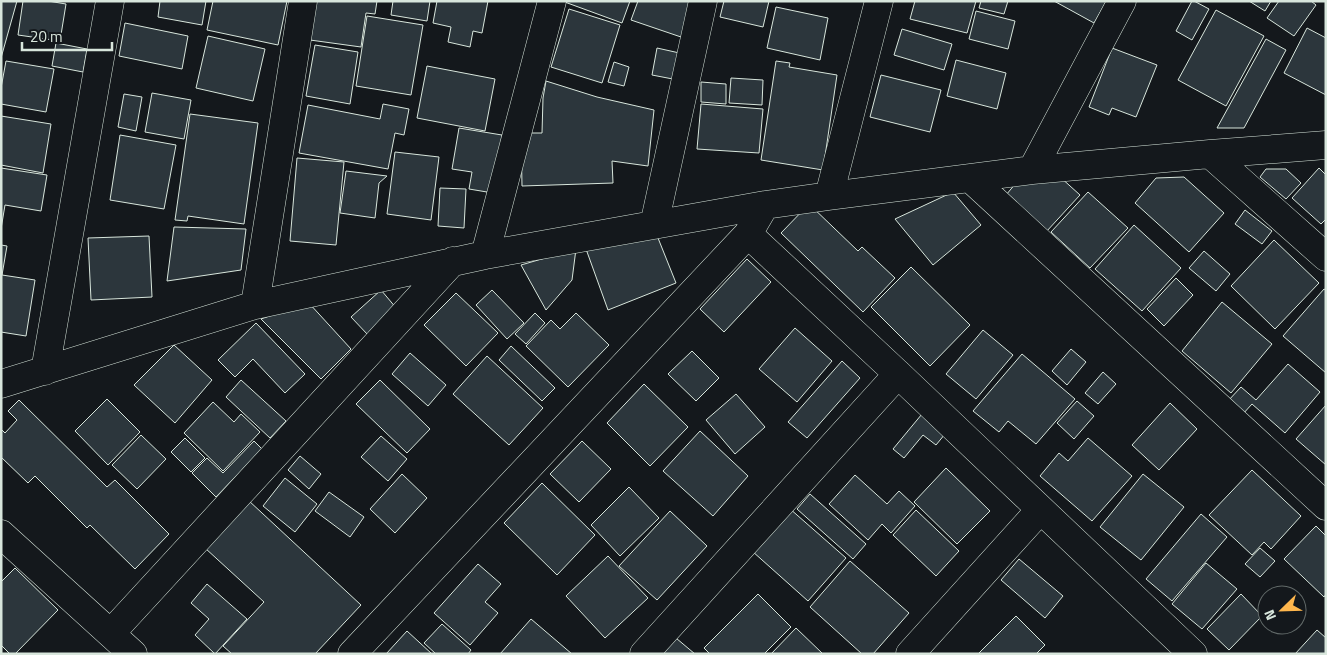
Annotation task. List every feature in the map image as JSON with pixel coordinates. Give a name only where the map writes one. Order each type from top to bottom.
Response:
[{"type":"street","points":[[45,370],[110,1]]},
{"type":"street","points":[[255,305],[303,1]]},
{"type":"street","points":[[485,255],[552,1]]},
{"type":"street","points":[[654,225],[703,1]]},
{"type":"street","points":[[829,196],[879,1]]},
{"type":"street","points":[[1032,170],[1122,1]]},
{"type":"street","points":[[1,384],[255,305],[485,255],[765,205],[829,196],[1032,170],[1326,145]]},
{"type":"street","points":[[1210,154],[1326,257]]},
{"type":"street","points":[[970,178],[1326,506]]},
{"type":"street","points":[[352,654],[748,234],[765,205]]},
{"type":"street","points":[[748,234],[898,374],[1189,652]]},
{"type":"street","points":[[110,633],[452,262]]},
{"type":"street","points":[[644,654],[898,374]]},
{"type":"street","points":[[910,654],[1040,510]]},
{"type":"street","points":[[1,534],[132,654]]},
{"type":"building","points":[[1,1],[17,1],[1,58]]},
{"type":"building","points":[[23,1],[48,1],[66,4],[60,41],[18,35]]},
{"type":"building","points":[[160,1],[206,1],[202,25],[158,17]]},
{"type":"building","points":[[213,1],[287,1],[278,45],[207,30]]},
{"type":"building","points":[[316,1],[377,1],[375,14],[366,13],[361,47],[310,40]]},
{"type":"building","points":[[393,1],[430,1],[427,21],[391,15]]},
{"type":"building","points":[[437,1],[488,1],[482,33],[473,31],[470,47],[448,42],[451,27],[433,23]]},
{"type":"building","points":[[562,1],[630,1],[622,23]]},
{"type":"building","points":[[638,1],[693,1],[681,37],[631,20]]},
{"type":"building","points":[[724,1],[769,1],[763,27],[720,17]]},
{"type":"building","points":[[915,1],[976,1],[967,33],[910,19]]},
{"type":"building","points":[[981,1],[1008,1],[1004,14],[979,8]]},
{"type":"building","points":[[1054,1],[1104,1],[1106,2],[1094,23]]},
{"type":"building","points":[[1192,1],[1209,9],[1192,40],[1176,31]]},
{"type":"building","points":[[1249,1],[1271,1],[1265,11]]},
{"type":"building","points":[[1279,1],[1311,1],[1316,5],[1294,36],[1267,18]]},
{"type":"building","points":[[776,7],[828,18],[820,60],[767,48]]},
{"type":"building","points":[[569,9],[620,25],[602,83],[551,67]]},
{"type":"building","points":[[1216,10],[1264,36],[1226,106],[1178,80]]},
{"type":"building","points":[[976,11],[1015,21],[1008,49],[969,39]]},
{"type":"building","points":[[367,16],[423,25],[411,95],[356,86]]},
{"type":"building","points":[[125,23],[188,36],[182,69],[119,56]]},
{"type":"building","points":[[1307,28],[1326,38],[1326,95],[1284,73]]},
{"type":"building","points":[[902,29],[952,44],[944,70],[894,55]]},
{"type":"building","points":[[208,36],[265,49],[253,101],[196,88]]},
{"type":"building","points":[[1266,39],[1286,50],[1244,128],[1217,128]]},
{"type":"building","points":[[56,43],[87,49],[83,72],[52,66]]},
{"type":"building","points":[[315,45],[358,52],[350,104],[306,96]]},
{"type":"building","points":[[657,48],[684,54],[678,80],[652,75]]},
{"type":"building","points":[[1112,48],[1157,65],[1136,117],[1112,108],[1109,115],[1089,107]]},
{"type":"building","points":[[956,60],[1006,73],[997,109],[947,96]]},
{"type":"building","points":[[6,61],[54,69],[46,112],[1,104],[1,88]]},
{"type":"building","points":[[776,61],[790,63],[789,67],[837,75],[823,170],[761,160]]},
{"type":"building","points":[[614,62],[629,67],[624,86],[608,82]]},
{"type":"building","points":[[427,66],[495,79],[485,131],[417,118]]},
{"type":"building","points":[[881,75],[941,90],[930,132],[870,117]]},
{"type":"building","points":[[731,78],[763,80],[762,105],[729,103]]},
{"type":"building","points":[[546,81],[597,97],[654,110],[648,166],[612,161],[613,183],[522,186],[521,133],[542,133],[543,98]]},
{"type":"building","points":[[701,82],[726,84],[726,104],[701,102]]},
{"type":"building","points":[[152,93],[191,100],[184,139],[145,132]]},
{"type":"building","points":[[124,94],[142,97],[136,131],[118,127]]},
{"type":"building","points":[[383,104],[409,109],[404,135],[395,133],[388,169],[299,153],[308,105],[380,119]]},
{"type":"building","points":[[701,104],[763,109],[759,153],[697,149]]},
{"type":"building","points":[[190,114],[258,123],[244,224],[188,216],[187,221],[175,220]]},
{"type":"building","points":[[1,116],[51,124],[43,173],[1,165]]},
{"type":"building","points":[[459,128],[502,135],[493,193],[469,189],[472,172],[452,169]]},
{"type":"building","points":[[120,135],[176,145],[164,209],[110,200]]},
{"type":"building","points":[[395,152],[439,157],[431,220],[387,214]]},
{"type":"building","points":[[297,158],[344,162],[336,245],[290,241]]},
{"type":"building","points":[[1,168],[47,175],[41,211],[5,205],[1,229]]},
{"type":"building","points":[[1319,168],[1326,175],[1326,219],[1321,224],[1292,198]]},
{"type":"building","points":[[1266,169],[1286,169],[1301,183],[1286,199],[1260,177]]},
{"type":"building","points":[[346,171],[387,176],[379,183],[375,218],[340,213]]},
{"type":"building","points":[[1059,176],[1080,195],[1046,232],[1006,195],[1016,183]]},
{"type":"building","points":[[1184,177],[1224,213],[1189,252],[1135,203],[1156,178]]},
{"type":"building","points":[[440,188],[466,189],[464,228],[438,226]]},
{"type":"building","points":[[953,192],[981,225],[933,265],[895,219]]},
{"type":"building","points":[[1088,192],[1128,228],[1090,268],[1051,232]]},
{"type":"building","points":[[809,204],[858,251],[862,247],[895,278],[863,312],[781,233]]},
{"type":"building","points":[[1245,210],[1272,231],[1262,244],[1235,224]]},
{"type":"building","points":[[1134,225],[1181,268],[1142,311],[1095,269]]},
{"type":"building","points":[[174,227],[246,229],[241,270],[167,281]]},
{"type":"building","points":[[656,233],[676,283],[608,310],[586,249]]},
{"type":"building","points":[[149,236],[152,297],[91,300],[88,238]]},
{"type":"building","points":[[1274,240],[1319,283],[1275,329],[1231,286]]},
{"type":"building","points":[[1,245],[7,246],[2,275],[35,280],[26,336],[1,332]]},
{"type":"building","points":[[576,249],[572,280],[546,310],[521,265]]},
{"type":"building","points":[[1204,251],[1230,274],[1216,291],[1189,268]]},
{"type":"building","points":[[747,259],[771,282],[724,332],[700,309]]},
{"type":"building","points":[[911,267],[970,325],[930,366],[871,307]]},
{"type":"building","points":[[1176,278],[1193,295],[1164,326],[1147,309]]},
{"type":"building","points":[[1324,289],[1326,290],[1326,373],[1283,336]]},
{"type":"building","points":[[381,290],[397,309],[368,335],[351,317]]},
{"type":"building","points":[[492,290],[524,323],[507,339],[476,305]]},
{"type":"building","points":[[456,293],[498,333],[466,366],[424,325]]},
{"type":"building","points":[[308,302],[351,349],[321,379],[261,319]]},
{"type":"building","points":[[1222,302],[1272,344],[1231,393],[1182,351]]},
{"type":"building","points":[[535,313],[545,323],[526,344],[515,334]]},
{"type":"building","points":[[576,313],[609,345],[568,387],[526,346],[551,320],[560,329]]},
{"type":"building","points":[[256,323],[305,374],[285,393],[253,359],[235,377],[218,360]]},
{"type":"building","points":[[795,328],[832,361],[797,402],[759,369]]},
{"type":"building","points":[[983,330],[1013,355],[976,399],[946,374]]},
{"type":"building","points":[[174,345],[212,380],[175,423],[134,385]]},
{"type":"building","points":[[511,346],[555,388],[542,401],[499,360]]},
{"type":"building","points":[[1071,349],[1086,362],[1067,385],[1052,371]]},
{"type":"building","points":[[692,351],[719,378],[696,401],[668,374]]},
{"type":"building","points":[[410,353],[446,385],[428,406],[392,374]]},
{"type":"building","points":[[1022,354],[1075,399],[1036,444],[1008,421],[999,432],[973,411]]},
{"type":"building","points":[[487,356],[543,408],[509,445],[453,394]]},
{"type":"building","points":[[842,361],[860,378],[807,438],[788,422]]},
{"type":"building","points":[[1288,364],[1320,392],[1285,433],[1252,404],[1242,415],[1227,402],[1241,387],[1256,400]]},
{"type":"building","points":[[1103,372],[1116,384],[1098,404],[1085,393]]},
{"type":"building","points":[[241,380],[286,421],[270,438],[226,397]]},
{"type":"building","points":[[380,380],[430,429],[407,453],[356,404]]},
{"type":"building","points":[[644,384],[688,427],[650,466],[607,423]]},
{"type":"building","points":[[736,394],[765,427],[735,454],[706,420]]},
{"type":"building","points":[[107,399],[140,432],[108,465],[75,431]]},
{"type":"building","points":[[19,400],[107,487],[115,480],[169,534],[135,569],[90,525],[87,528],[35,476],[28,483],[1,457],[1,429],[5,433],[17,420],[8,411]]},
{"type":"building","points":[[1077,401],[1094,416],[1074,439],[1057,423]]},
{"type":"building","points":[[213,402],[234,422],[241,414],[260,432],[223,471],[184,433]]},
{"type":"building","points":[[1170,403],[1197,429],[1159,470],[1132,445]]},
{"type":"building","points":[[1326,405],[1326,465],[1296,439]]},
{"type":"building","points":[[922,414],[945,434],[936,445],[923,435],[904,458],[893,449]]},
{"type":"building","points":[[700,431],[748,476],[713,516],[663,471]]},
{"type":"building","points":[[141,435],[166,459],[137,489],[112,465]]},
{"type":"building","points":[[381,436],[407,459],[388,481],[361,457]]},
{"type":"building","points":[[185,438],[205,458],[191,472],[171,452]]},
{"type":"building","points":[[1088,438],[1132,476],[1092,521],[1040,476],[1059,453],[1068,461]]},
{"type":"building","points":[[254,441],[262,449],[216,497],[192,473],[207,458],[223,473]]},
{"type":"building","points":[[582,441],[611,469],[579,502],[550,474]]},
{"type":"building","points":[[300,456],[321,474],[309,489],[288,470]]},
{"type":"building","points":[[946,468],[990,511],[957,544],[914,502]]},
{"type":"building","points":[[1252,470],[1301,516],[1271,549],[1264,542],[1252,555],[1209,515]]},
{"type":"building","points":[[402,474],[427,498],[395,533],[370,509]]},
{"type":"building","points":[[1143,474],[1184,507],[1141,560],[1100,527]]},
{"type":"building","points":[[855,475],[887,504],[899,491],[915,506],[891,533],[882,524],[868,540],[829,504]]},
{"type":"building","points":[[285,478],[317,504],[295,532],[263,506]]},
{"type":"building","points":[[542,483],[595,535],[557,575],[504,523]]},
{"type":"building","points":[[629,487],[659,518],[620,556],[591,525]]},
{"type":"building","points":[[329,492],[364,517],[350,537],[315,511]]},
{"type":"building","points":[[810,494],[866,544],[853,559],[797,509]]},
{"type":"building","points":[[248,500],[361,605],[315,654],[232,654],[223,646],[264,602],[205,548]]},
{"type":"building","points":[[789,508],[846,558],[808,601],[752,551]]},
{"type":"building","points":[[916,510],[959,551],[936,576],[893,535]]},
{"type":"building","points":[[670,511],[707,546],[657,600],[619,566]]},
{"type":"building","points":[[1201,514],[1227,537],[1172,601],[1146,579]]},
{"type":"building","points":[[1316,526],[1326,536],[1326,594],[1324,597],[1284,559]]},
{"type":"building","points":[[1260,548],[1275,561],[1260,577],[1245,564]]},
{"type":"building","points":[[608,556],[648,598],[605,638],[566,596]]},
{"type":"building","points":[[1019,559],[1063,596],[1045,618],[1001,580]]},
{"type":"building","points":[[850,561],[909,613],[873,654],[862,654],[810,607]]},
{"type":"building","points":[[1206,563],[1237,589],[1202,629],[1172,604]]},
{"type":"building","points":[[478,564],[501,584],[485,602],[498,613],[470,645],[434,613]]},
{"type":"building","points":[[15,568],[58,610],[15,654],[10,654],[1,645],[1,582]]},
{"type":"building","points":[[207,584],[247,619],[215,654],[195,635],[209,619],[191,603]]},
{"type":"building","points":[[758,594],[791,627],[764,654],[710,654],[704,648]]},
{"type":"building","points":[[1241,594],[1257,611],[1257,621],[1229,650],[1207,629]]},
{"type":"building","points":[[1016,616],[1045,645],[1036,654],[978,654]]},
{"type":"building","points":[[531,619],[572,654],[500,654]]},
{"type":"building","points":[[442,624],[471,650],[468,654],[436,654],[424,643]]},
{"type":"building","points":[[796,628],[823,654],[771,654]]},
{"type":"building","points":[[1317,630],[1326,638],[1326,654],[1295,654]]},
{"type":"building","points":[[407,631],[432,654],[386,654]]},
{"type":"building","points":[[670,633],[695,654],[652,654]]}]
